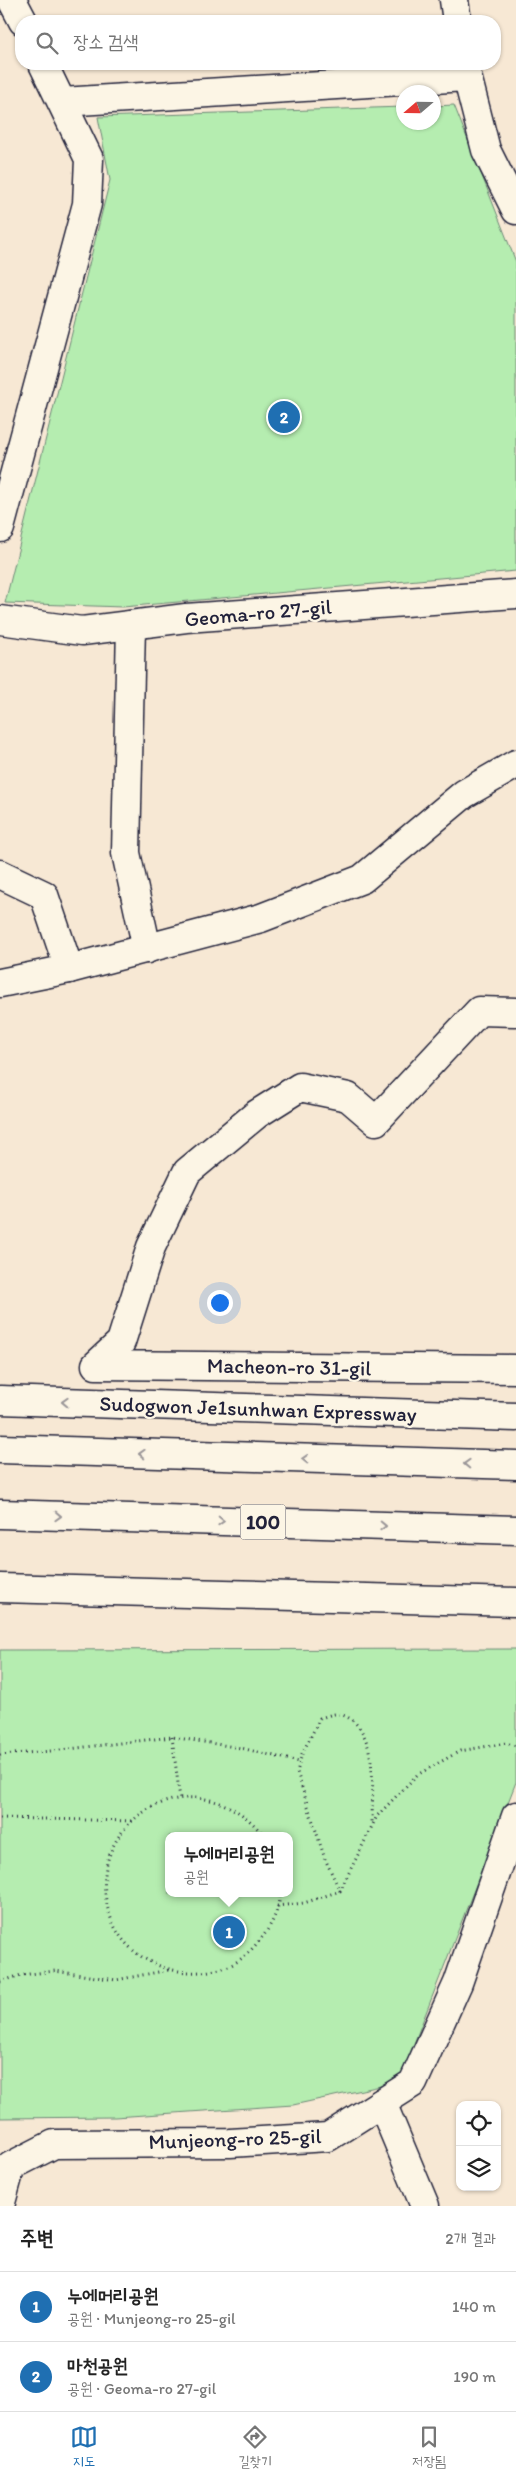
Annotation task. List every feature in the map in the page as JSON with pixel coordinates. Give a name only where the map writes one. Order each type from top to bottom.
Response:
[{"type":"main road","points":[[12,0],[20,15]]},
{"type":"main road","points":[[454,0],[456,15]]},
{"type":"main road","points":[[0,528],[87,204],[89,159],[46,70]]},
{"type":"main road","points":[[62,102],[465,70],[486,150],[516,210]]},
{"type":"main road","name":"Geoma-ro 27-gil","points":[[0,620],[82,631],[186,618],[516,594]]},
{"type":"main road","points":[[131,625],[126,854],[147,948]]},
{"type":"main road","points":[[0,982],[69,969],[261,918],[362,879],[464,794],[516,764]]},
{"type":"main road","points":[[0,874],[44,894],[69,969]]},
{"type":"main road","name":"Macheon-ro 31-gil","points":[[516,1012],[479,1011],[376,1121],[348,1097],[300,1087],[257,1114],[187,1172],[151,1247],[121,1342],[96,1365],[516,1369]]},
{"type":"main road","name":"Sudogwon Je1sunhwan Expressway","points":[[7,1400],[516,1417]]},
{"type":"main road","points":[[6,1449],[516,1465]]},
{"type":"main road","name":"100","points":[[5,1514],[516,1530]]},
{"type":"main road","points":[[0,1588],[516,1602]]},
{"type":"main road","name":"Munjeong-ro 25-gil","points":[[0,2206],[12,2166],[54,2144],[230,2143],[328,2137],[413,2083],[458,1983],[516,1816]]},
{"type":"main road","points":[[382,2103],[425,2206]]},
{"type":"path","points":[[340,1891],[324,1859],[308,1814],[297,1772],[299,1762],[320,1718],[337,1714],[356,1722],[370,1745],[372,1824]]},
{"type":"path","points":[[0,1755],[172,1737],[241,1748],[299,1762]]},
{"type":"path","points":[[172,1737],[180,1798]]},
{"type":"path","points":[[277,1906],[304,1903],[340,1891],[376,1816],[417,1775],[460,1751],[506,1743],[516,1746]]},
{"type":"path","points":[[261,1832],[251,1819],[226,1803],[196,1796],[166,1800],[140,1814],[119,1836],[106,1863],[104,1893],[113,1922],[128,1946],[150,1963],[172,1970],[205,1973],[232,1964],[254,1948],[271,1926],[279,1897]]},
{"type":"path","points":[[0,1818],[132,1822]]},
{"type":"path","points":[[0,1982],[20,1975],[55,1972],[116,1980],[172,1970]]},
{"type":"green space","points":[[454,105],[516,262],[516,571],[123,607],[5,603],[110,180],[98,117],[396,107],[396,130],[441,130],[441,106]]},
{"type":"green space","points":[[516,1649],[516,1782],[399,2082],[293,2105],[115,2117],[0,2118],[0,1650]]},
{"type":"place","name":"마천공원","points":[[284,417]]},
{"type":"place","name":"누에머리공원","points":[[229,1932]]}]
